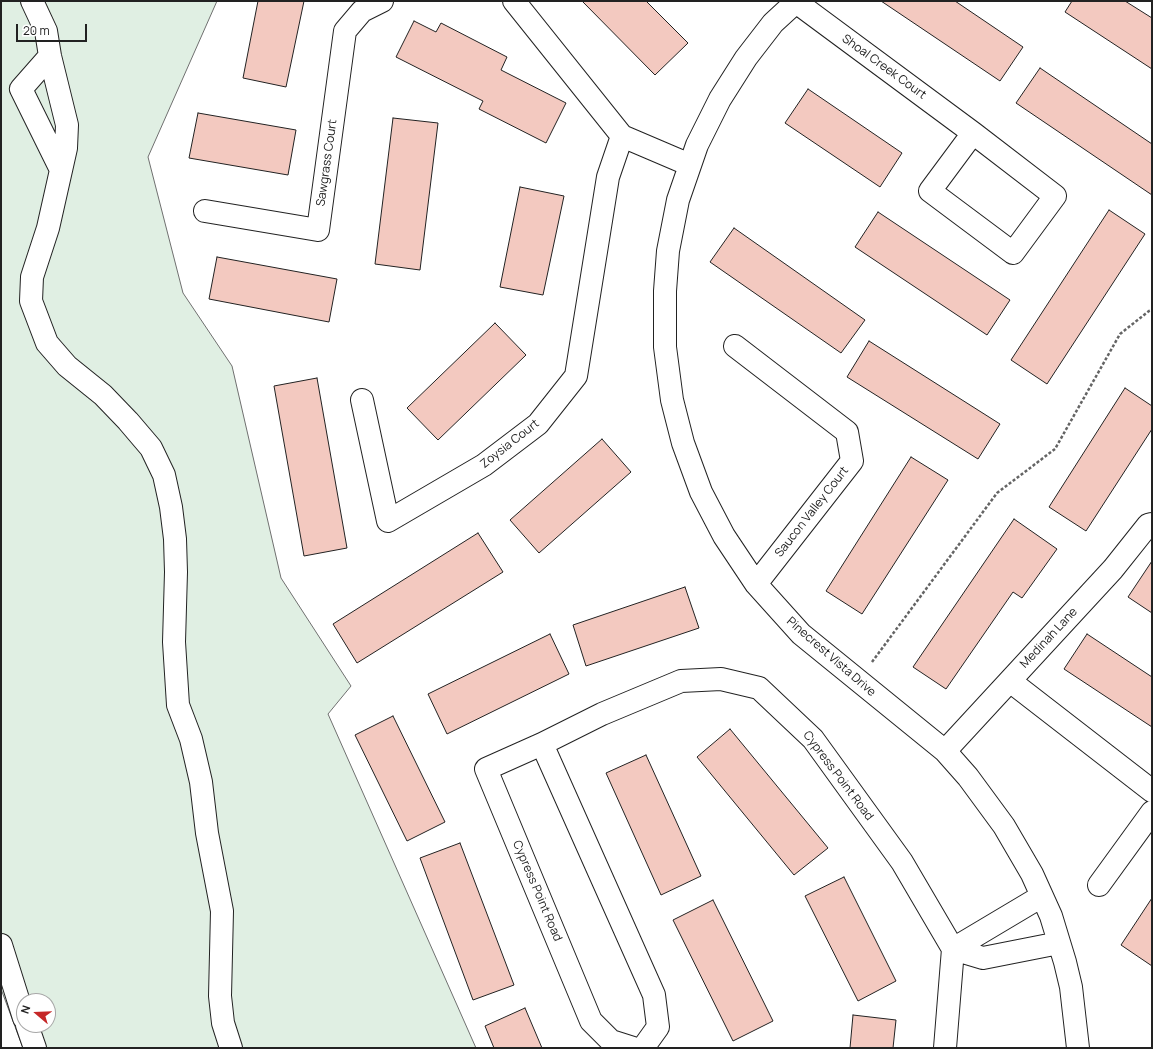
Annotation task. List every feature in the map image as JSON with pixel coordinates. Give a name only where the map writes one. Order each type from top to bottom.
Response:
[{"type":"street","points":[[32,1],[46,31],[50,56],[67,125],[66,148],[48,228],[32,277],[31,301],[47,343],[67,366],[103,395],[128,421],[151,448],[164,475],[172,507],[175,539],[176,572],[174,642],[178,705],[191,739],[201,782],[207,833],[222,911],[220,996],[223,1023],[231,1048]]},
{"type":"street","name":"Sawgrass Court","points":[[205,211],[318,230],[345,31],[362,11],[382,1]]},
{"type":"street","points":[[514,1],[622,136],[690,165]]},
{"type":"street","name":"Shoal Creek Court","points":[[796,1],[973,133],[1055,196],[1013,253],[930,192],[973,133]]},
{"type":"street","name":"Pinecrest Vista Drive","points":[[796,1],[773,23],[746,58],[720,99],[697,145],[678,200],[668,251],[665,291],[665,347],[672,400],[683,443],[701,492],[724,536],[756,584],[800,634],[945,751],[968,777],[1004,826],[1032,874],[1059,942],[1071,987],[1078,1048]]},
{"type":"street","points":[[50,56],[21,89],[61,170]]},
{"type":"street","name":"Zoysia Court","points":[[362,400],[388,521],[484,465],[538,424],[576,376],[608,177],[622,136]]},
{"type":"street","name":"Saucon Valley Court","points":[[735,346],[848,432],[852,461],[756,584]]},
{"type":"street","name":"Medinah Lane","points":[[945,751],[1113,569],[1151,523]]},
{"type":"street","name":"Cypress Point Road","points":[[633,1048],[611,1041],[591,1021],[486,769],[542,744],[602,714],[681,681],[721,679],[759,688],[813,739],[902,862],[953,949]]},
{"type":"street","points":[[1010,681],[1152,791]]},
{"type":"street","points":[[542,744],[654,995],[658,1027],[643,1048]]},
{"type":"street","points":[[1099,885],[1152,812]]},
{"type":"street","points":[[953,949],[1042,896]]},
{"type":"street","points":[[953,949],[983,958],[1059,942]]},
{"type":"street","points":[[1,945],[16,993]]},
{"type":"street","points":[[945,1048],[953,949]]},
{"type":"street","points":[[30,1033],[36,1048]]},
{"type":"path","points":[[858,682],[997,494],[1055,449],[1120,334],[1152,310]]},
{"type":"green space","points":[[1,1],[217,1],[148,157],[183,293],[232,366],[281,578],[351,686],[328,714],[476,1048],[23,1048],[17,1033],[56,1033],[56,993],[16,993],[16,1029],[1,989]]},
{"type":"building","points":[[258,1],[304,1],[286,87],[243,78]]},
{"type":"building","points":[[582,1],[646,1],[688,43],[655,75]]},
{"type":"building","points":[[881,1],[955,1],[1023,47],[1000,81]]},
{"type":"building","points":[[1072,1],[1125,1],[1152,18],[1152,69],[1065,12]]},
{"type":"building","points":[[414,21],[436,32],[441,23],[507,57],[501,70],[566,103],[546,143],[479,109],[483,101],[396,57]]},
{"type":"building","points":[[1040,68],[1152,144],[1152,195],[1016,103]]},
{"type":"building","points":[[808,89],[902,153],[880,187],[785,123]]},
{"type":"building","points":[[198,113],[296,130],[288,175],[189,158]]},
{"type":"building","points":[[393,118],[438,123],[420,270],[375,264]]},
{"type":"building","points":[[520,187],[564,196],[543,295],[500,287]]},
{"type":"building","points":[[1109,210],[1145,234],[1047,384],[1011,360]]},
{"type":"building","points":[[878,212],[1010,300],[987,335],[855,247]]},
{"type":"building","points":[[734,228],[865,320],[841,353],[710,262]]},
{"type":"building","points":[[217,257],[337,279],[329,322],[209,299]]},
{"type":"building","points":[[495,323],[526,355],[438,440],[407,408]]},
{"type":"building","points":[[869,341],[1000,424],[978,459],[847,377]]},
{"type":"building","points":[[317,378],[347,548],[304,556],[274,386]]},
{"type":"building","points":[[1125,388],[1152,406],[1152,429],[1086,531],[1049,507]]},
{"type":"building","points":[[602,439],[631,472],[539,553],[510,520]]},
{"type":"building","points":[[911,457],[948,480],[862,614],[826,591]]},
{"type":"building","points":[[1014,519],[1057,549],[1022,598],[1013,592],[946,689],[913,667]]},
{"type":"building","points":[[478,533],[503,572],[357,663],[333,624]]},
{"type":"building","points":[[1152,561],[1152,613],[1128,597]]},
{"type":"building","points":[[685,587],[699,628],[586,666],[573,625]]},
{"type":"building","points":[[550,634],[569,674],[447,734],[428,694]]},
{"type":"building","points":[[1087,634],[1152,677],[1152,727],[1064,669]]},
{"type":"building","points":[[393,716],[445,822],[407,841],[355,735]]},
{"type":"building","points":[[730,729],[828,848],[794,875],[697,757]]},
{"type":"building","points":[[646,755],[701,876],[661,895],[606,773]]},
{"type":"building","points":[[460,843],[514,985],[473,1000],[420,858]]},
{"type":"building","points":[[844,877],[896,981],[858,1001],[805,896]]},
{"type":"building","points":[[1152,898],[1152,966],[1121,945]]},
{"type":"building","points":[[713,900],[773,1021],[733,1041],[673,920]]},
{"type":"building","points":[[525,1008],[542,1048],[494,1048],[485,1026]]},
{"type":"building","points":[[853,1015],[896,1020],[893,1048],[850,1048]]}]
